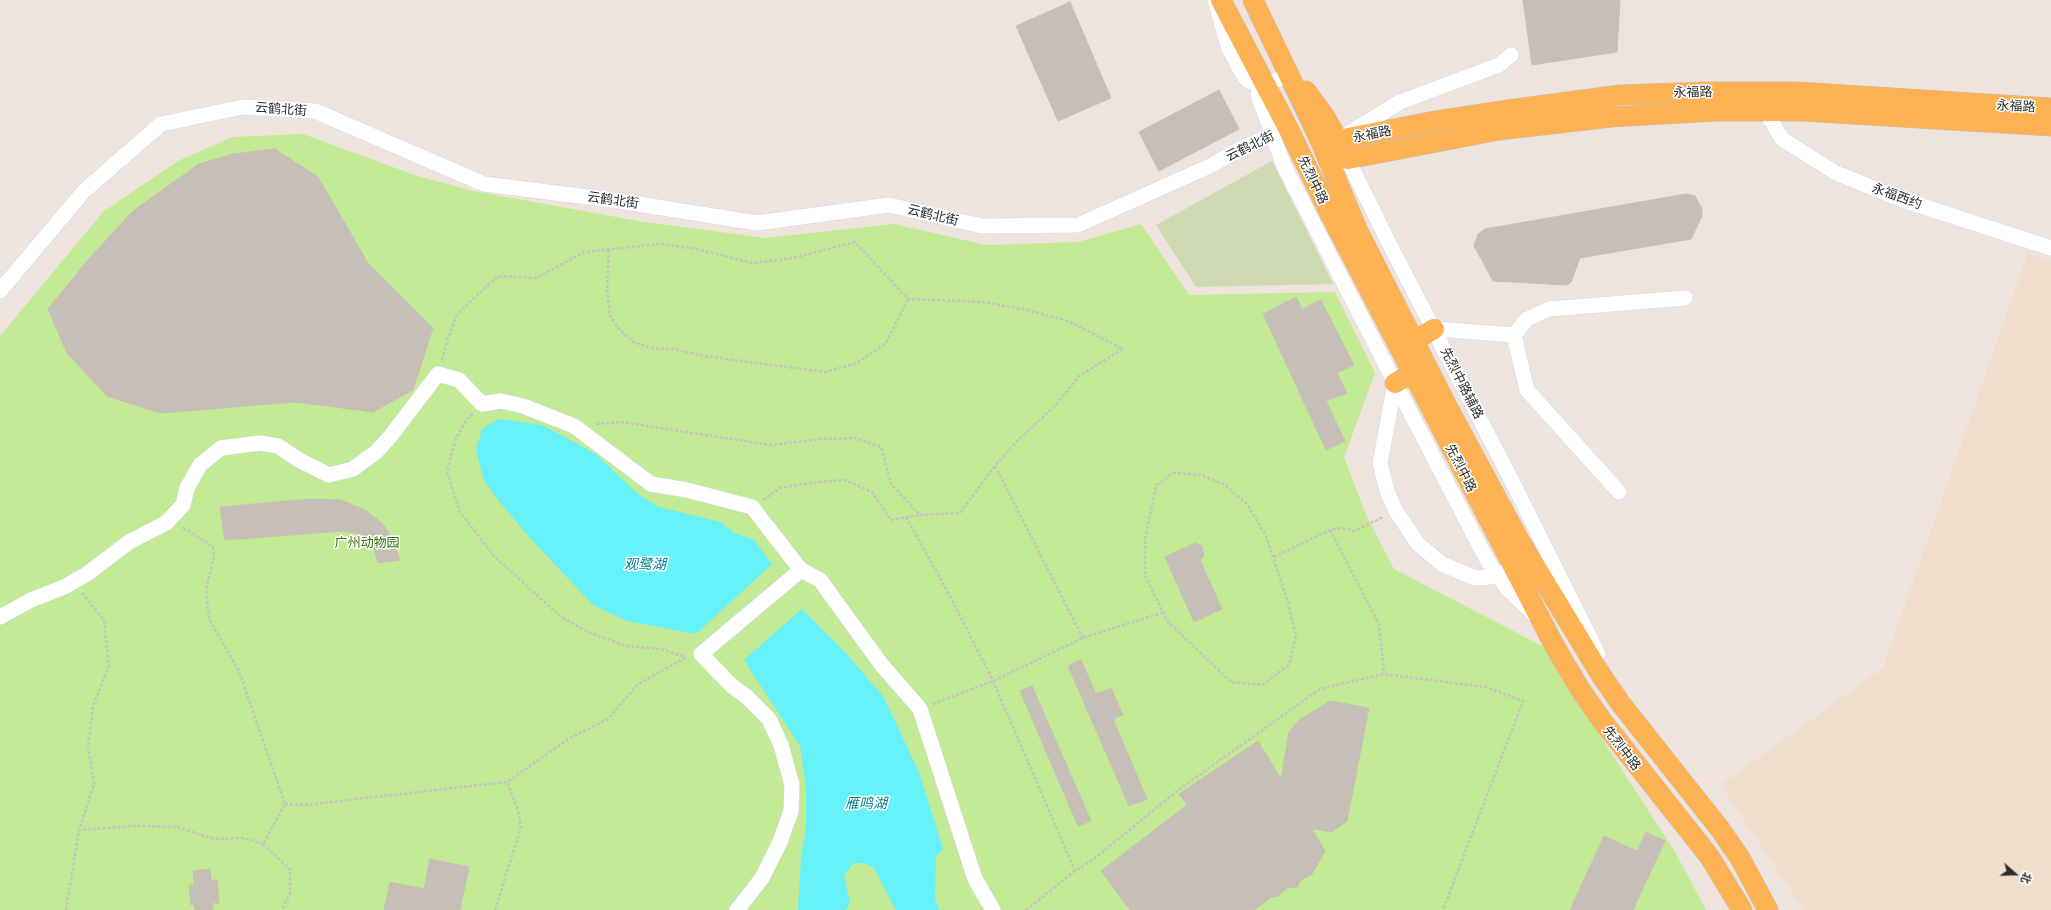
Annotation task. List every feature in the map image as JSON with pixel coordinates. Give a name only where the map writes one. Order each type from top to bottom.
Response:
[{"type":"main road","name":"先烈中路","points":[[1221,0],[1269,77],[1301,118],[1333,150],[1357,229],[1415,340],[1447,406],[1518,538],[1560,609],[1621,704],[1712,819],[1740,858],[1765,903]]},
{"type":"main road","points":[[1226,0],[1242,21],[1269,77]]},
{"type":"main road","name":"先烈中路","points":[[1253,0],[1279,132],[1328,212],[1413,373],[1505,572],[1543,621],[1580,689],[1603,722],[1709,856],[1741,909]]},
{"type":"main road","name":"永福路","points":[[1333,150],[1430,122],[1584,99],[1661,93],[1797,92],[2051,108]]},
{"type":"main road","name":"永福路","points":[[1333,150],[1543,125],[1664,113],[1765,110],[2051,126]]},
{"type":"main road","points":[[1328,212],[1333,150]]},
{"type":"main road","points":[[1415,340],[1434,329]]},
{"type":"main road","points":[[1395,383],[1413,373]]},
{"type":"main road","points":[[1741,909],[1765,903]]},
{"type":"street","points":[[1214,0],[1228,46],[1242,73],[1248,80],[1269,77]]},
{"type":"street","points":[[1333,150],[1400,102],[1499,65],[1511,55]]},
{"type":"street","name":"云鹤北街","points":[[0,290],[84,191],[161,124],[243,107],[315,111],[484,184],[619,201],[757,223],[889,205],[982,226],[1078,225],[1210,166],[1240,149],[1279,132]]},
{"type":"street","name":"永福西约","points":[[1765,110],[1782,139],[1836,173],[1900,199],[2051,248]]},
{"type":"street","points":[[1279,132],[1284,166],[1395,383],[1483,553],[1505,572]]},
{"type":"street","name":"先烈中路辅路","points":[[1333,150],[1393,251],[1434,329],[1559,575],[1621,704]]},
{"type":"street","points":[[1514,335],[1527,319],[1549,308],[1685,298]]},
{"type":"street","points":[[1434,329],[1514,335]]},
{"type":"street","points":[[1514,335],[1528,390],[1619,492]]},
{"type":"street","points":[[0,617],[30,600],[64,587],[87,574],[129,542],[166,523],[183,505],[187,488],[200,465],[221,448],[260,443],[278,446],[299,460],[329,475],[353,468],[376,452],[389,438],[438,374],[459,380],[482,404],[501,401],[523,406],[574,426],[651,484],[688,490],[752,507],[801,570],[820,580],[881,664],[920,709],[975,879],[993,910]]},
{"type":"street","points":[[1395,383],[1380,463],[1387,491],[1396,511],[1418,544],[1442,564],[1475,578],[1505,572]]},
{"type":"street","points":[[737,910],[762,878],[780,842],[791,811],[792,785],[781,745],[769,719],[747,697],[731,686],[701,654],[801,570]]},
{"type":"path","points":[[438,374],[447,340],[457,314],[498,276],[538,278],[584,252],[659,244],[697,248],[753,263],[793,258],[855,242],[908,299],[983,302],[1028,310],[1068,321],[1123,349],[1079,376],[1054,406],[1018,440],[995,466],[960,513],[920,515],[891,520],[872,492],[844,480],[818,482],[780,488],[752,507]]},
{"type":"path","points":[[609,250],[606,289],[610,316],[619,329],[633,342],[655,349],[673,349],[704,356],[825,372],[857,363],[886,342],[908,299]]},
{"type":"path","points":[[482,404],[466,420],[455,441],[447,472],[460,512],[493,555],[561,617],[590,633],[627,646],[661,649],[686,657]]},
{"type":"path","points":[[574,426],[621,422],[771,446],[821,439],[855,438],[881,447],[891,484],[920,515]]},
{"type":"path","points":[[995,466],[1083,638]]},
{"type":"path","points":[[1173,473],[1200,475],[1224,484],[1247,504],[1266,536],[1274,557],[1296,636],[1290,665],[1262,685],[1231,682],[1168,622],[1145,576],[1145,539],[1156,486],[1173,473]]},
{"type":"path","points":[[1274,557],[1330,530],[1342,528],[1354,531],[1396,511]]},
{"type":"path","points":[[906,517],[950,596],[994,681],[1075,870]]},
{"type":"path","points":[[166,523],[189,530],[213,547],[214,557],[206,589],[210,621],[239,670],[285,804],[263,844]]},
{"type":"path","points":[[1330,530],[1380,624],[1384,674]]},
{"type":"path","points":[[64,587],[81,591],[104,620],[109,666],[93,706],[88,746],[94,784],[80,830],[66,910]]},
{"type":"path","points":[[920,709],[994,681],[1083,638],[1164,612]]},
{"type":"path","points":[[285,804],[304,805],[328,803],[507,782],[570,738],[608,719],[638,684],[686,657],[701,654]]},
{"type":"path","points":[[1026,910],[1075,870],[1095,858],[1176,791],[1320,690],[1384,674],[1486,687],[1523,701],[1443,910]]},
{"type":"path","points":[[495,910],[521,827],[518,811],[507,782]]},
{"type":"path","points":[[80,830],[136,826],[176,827],[215,839],[244,838],[263,844],[290,869],[290,893],[282,910]]},
{"type":"shaded area","points":[[2028,253],[2051,262],[2051,910],[1804,910],[1721,785],[1883,668]]},
{"type":"green space","name":"广州动物园","points":[[303,134],[417,176],[474,191],[638,221],[765,238],[894,224],[986,245],[1078,242],[1141,224],[1189,295],[1335,292],[1375,373],[1344,457],[1366,515],[1394,569],[1542,646],[1675,852],[1706,910],[0,910],[0,336],[103,212],[178,161],[232,137]]},
{"type":"green space","points":[[1272,161],[1333,284],[1196,287],[1156,225]]},
{"type":"water","name":"观鹭湖","points":[[498,419],[542,425],[597,455],[639,495],[659,507],[720,522],[734,533],[754,540],[772,564],[696,634],[627,621],[593,605],[530,538],[484,481],[476,450],[482,429]]},
{"type":"water","name":"雁鸣湖","points":[[802,609],[842,649],[883,696],[919,772],[943,849],[936,857],[935,898],[939,910],[896,910],[874,868],[864,863],[854,863],[844,875],[850,903],[846,910],[798,910],[801,858],[806,828],[806,788],[800,746],[744,660]]},
{"type":"building","points":[[1523,0],[1620,0],[1617,52],[1532,65]]},
{"type":"building","points":[[1070,2],[1111,98],[1058,121],[1016,26]]},
{"type":"building","points":[[1219,90],[1239,129],[1159,171],[1139,132]]},
{"type":"building","points":[[275,149],[318,177],[368,263],[433,328],[413,390],[373,412],[296,402],[160,413],[107,396],[67,353],[48,309],[87,261],[133,211],[199,164],[233,154]]},
{"type":"building","points":[[1686,194],[1695,196],[1702,209],[1702,216],[1691,239],[1580,258],[1571,282],[1567,285],[1493,281],[1474,246],[1478,234],[1485,229]]},
{"type":"building","points":[[1296,297],[1302,309],[1321,300],[1354,365],[1337,373],[1347,393],[1326,401],[1345,441],[1326,450],[1263,314]]},
{"type":"building","points":[[312,499],[341,500],[365,510],[382,523],[392,538],[400,560],[378,563],[373,546],[361,534],[344,531],[225,540],[220,507]]},
{"type":"building","points":[[1195,543],[1202,546],[1204,556],[1200,560],[1222,609],[1194,622],[1165,557]]},
{"type":"building","points":[[1081,660],[1096,694],[1111,688],[1123,715],[1113,719],[1147,799],[1129,806],[1068,666]]},
{"type":"building","points":[[1032,686],[1091,821],[1078,826],[1020,691]]},
{"type":"building","points":[[1330,701],[1369,708],[1347,821],[1332,832],[1312,829],[1325,851],[1312,874],[1301,880],[1297,887],[1287,888],[1278,896],[1272,897],[1254,910],[1130,910],[1101,871],[1187,805],[1179,794],[1258,741],[1281,779],[1289,732],[1299,720]]},
{"type":"building","points":[[1646,832],[1665,841],[1633,910],[1570,910],[1604,836],[1637,851]]},
{"type":"building","points":[[430,859],[469,867],[460,910],[384,910],[390,882],[424,889]]},
{"type":"building","points":[[210,869],[211,880],[217,880],[219,903],[212,903],[213,910],[195,910],[194,904],[191,905],[189,885],[194,885],[193,871]]}]
